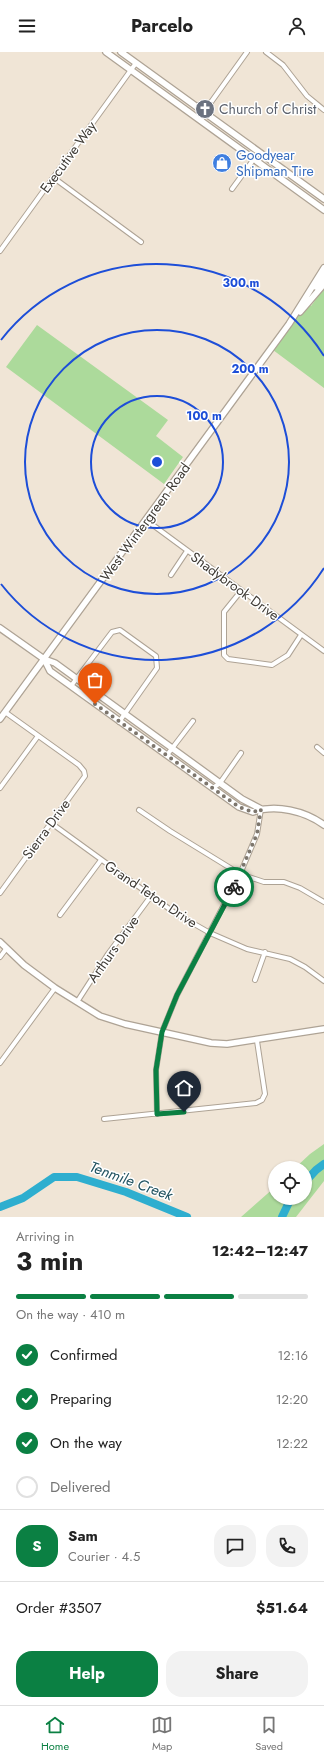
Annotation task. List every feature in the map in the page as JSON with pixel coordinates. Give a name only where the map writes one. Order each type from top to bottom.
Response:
[{"type":"main road","points":[[106,52],[324,210]]},
{"type":"main road","points":[[121,52],[324,199]]},
{"type":"main road","name":"West Wintergreen Road","points":[[0,719],[289,324],[324,268]]},
{"type":"main road","points":[[301,311],[324,276]]},
{"type":"main road","name":"West Wintergreen Road","points":[[289,324],[324,284]]},
{"type":"main road","points":[[0,628],[44,659],[55,663],[242,799],[261,809],[300,812],[307,814],[324,825]]},
{"type":"main road","points":[[44,659],[50,671],[239,807],[253,812],[261,809]]},
{"type":"main road","points":[[0,942],[6,949],[55,988],[100,1016],[125,1024],[210,1043],[227,1044],[256,1041],[324,1029]]},
{"type":"street","points":[[201,121],[204,112],[247,52]]},
{"type":"street","points":[[266,52],[283,66],[307,96],[324,110]]},
{"type":"street","name":"Executive Way","points":[[0,251],[136,63]]},
{"type":"street","points":[[232,190],[259,152]]},
{"type":"street","points":[[54,178],[141,242]]},
{"type":"street","name":"Shadybrook Drive","points":[[146,520],[324,651]]},
{"type":"street","points":[[171,575],[187,551]]},
{"type":"street","points":[[241,591],[224,612],[224,655],[228,659],[272,665],[288,655],[302,635]]},
{"type":"street","points":[[71,686],[112,632],[120,630],[140,643],[156,656],[157,668],[124,714],[120,722]]},
{"type":"street","points":[[0,788],[38,736],[5,712]]},
{"type":"street","points":[[167,755],[193,721]]},
{"type":"street","name":"Sierra Drive","points":[[0,893],[85,776],[84,771],[79,765],[38,736]]},
{"type":"street","points":[[317,747],[324,752]]},
{"type":"street","points":[[213,788],[220,783],[241,753]]},
{"type":"street","points":[[157,1114],[156,1070],[162,1032],[177,995],[240,874],[257,834],[261,809]]},
{"type":"street","points":[[139,810],[182,839],[240,874],[264,882],[284,882],[300,888],[324,902]]},
{"type":"street","name":"Grand Teton Drive","points":[[51,823],[175,913],[210,933],[247,949],[290,959],[305,967],[324,981]]},
{"type":"street","points":[[60,915],[101,860]]},
{"type":"street","name":"Arthurs Drive","points":[[77,1002],[112,948],[151,896]]},
{"type":"street","points":[[0,957],[6,949]]},
{"type":"street","points":[[255,980],[265,952]]},
{"type":"street","points":[[0,1063],[55,988]]},
{"type":"street","points":[[104,1119],[224,1108],[256,1103],[262,1100],[265,1094],[256,1041]]},
{"type":"green space","points":[[324,288],[324,388],[273,350],[307,304],[311,306]]},
{"type":"green space","points":[[37,325],[168,420],[156,436],[183,457],[164,484],[6,367]]},
{"type":"green space","points":[[324,1144],[324,1181],[312,1196],[312,1161],[302,1161]]},
{"type":"green space","points":[[268,1193],[268,1205],[305,1205],[296,1217],[241,1217]]},
{"type":"waterway","name":"Tenmile Creek","points":[[312,1174],[324,1164]]},
{"type":"waterway","name":"Tenmile Creek","points":[[0,1207],[23,1198],[54,1177],[77,1177],[126,1192],[187,1217]]},
{"type":"waterway","name":"Tenmile Creek","points":[[282,1217],[288,1205]]},
{"type":"way so far","points":[[95,704],[239,807],[253,812],[261,809],[257,834],[234,887]]},
{"type":"place","name":"Church of Christ","points":[[205,109]]},
{"type":"place","name":"Goodyear Shipman Tire","points":[[222,163]]},
{"type":"route","points":[[184,1112],[157,1114],[156,1070],[162,1032],[177,995],[234,887]]}]
